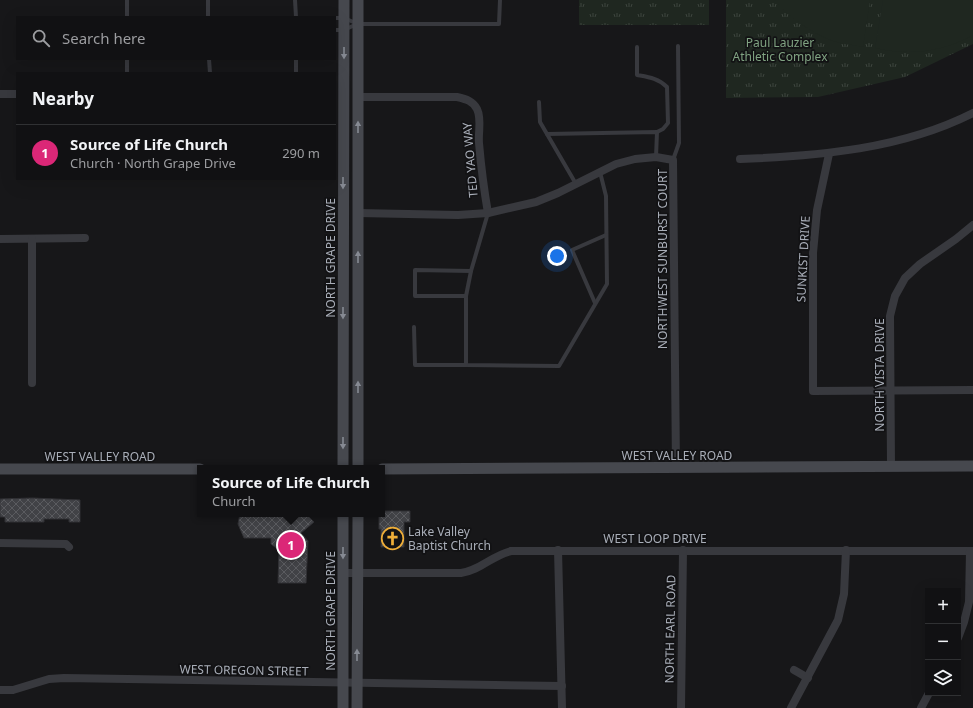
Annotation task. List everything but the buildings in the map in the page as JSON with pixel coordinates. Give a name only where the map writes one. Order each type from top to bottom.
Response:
[{"type":"main road","name":"NORTH GRAPE DRIVE","points":[[343,465],[339,18],[344,0]]},
{"type":"main road","points":[[358,0],[358,465]]},
{"type":"main road","name":"WEST VALLEY ROAD","points":[[385,469],[973,466]]},
{"type":"main road","name":"WEST VALLEY ROAD","points":[[0,469],[197,469]]},
{"type":"main road","name":"NORTH GRAPE DRIVE","points":[[343,517],[343,708]]},
{"type":"main road","points":[[357,708],[358,517]]},
{"type":"street","points":[[0,94],[16,94]]},
{"type":"street","name":"TED YAO WAY","points":[[358,97],[457,96],[472,99],[478,110],[478,141],[488,213]]},
{"type":"street","points":[[740,159],[785,158],[829,154],[876,146],[922,133],[973,112]]},
{"type":"street","name":"SUNKIST DRIVE","points":[[829,154],[817,210],[813,253],[811,393],[890,391]]},
{"type":"street","name":"NORTHWEST SUNBURST COURT","points":[[358,213],[458,215],[488,213],[536,202],[558,193],[616,164],[635,159],[656,157],[673,160],[676,468]]},
{"type":"street","name":"NORTH VISTA DRIVE","points":[[891,466],[890,316],[895,296],[905,278],[920,264],[956,239],[973,225]]},
{"type":"street","points":[[0,239],[85,238]]},
{"type":"street","points":[[32,239],[32,383]]},
{"type":"street","points":[[890,391],[973,390]]},
{"type":"street","points":[[0,543],[66,544],[69,547]]},
{"type":"street","points":[[558,550],[562,708]]},
{"type":"street","name":"NORTH EARL ROAD","points":[[681,708],[683,550]]},
{"type":"street","points":[[791,708],[838,620],[844,594],[846,550]]},
{"type":"street","name":"WEST LOOP DRIVE","points":[[343,573],[472,572],[500,554],[511,551],[972,551]]},
{"type":"street","points":[[961,630],[969,602],[972,551]]},
{"type":"street","points":[[794,670],[808,678]]},
{"type":"street","name":"WEST OREGON STREET","points":[[0,690],[13,690],[49,679],[64,678],[343,684],[562,686]]},
{"type":"street","points":[[921,708],[927,696]]},
{"type":"lane","points":[[127,0],[127,16]]},
{"type":"lane","points":[[208,0],[208,16]]},
{"type":"lane","points":[[295,0],[296,16]]},
{"type":"lane","points":[[339,18],[358,24],[499,24],[500,0]]},
{"type":"lane","points":[[339,30],[358,24]]},
{"type":"lane","points":[[673,160],[679,142],[678,46]]},
{"type":"lane","points":[[547,134],[657,132],[663,129],[668,123],[667,87],[662,82],[655,79],[637,75],[637,47]]},
{"type":"lane","points":[[127,60],[127,72]]},
{"type":"lane","points":[[209,60],[210,72]]},
{"type":"lane","points":[[296,60],[296,72]]},
{"type":"lane","points":[[539,102],[540,122],[576,184]]},
{"type":"lane","points":[[656,157],[657,132]]},
{"type":"lane","points":[[414,327],[415,365],[559,366],[607,284],[606,196],[600,172]]},
{"type":"lane","points":[[466,365],[466,296],[471,271],[488,213]]},
{"type":"lane","points":[[595,303],[572,250],[606,235]]},
{"type":"lane","points":[[466,296],[415,296],[415,270],[471,271]]},
{"type":"green space","points":[[579,0],[709,0],[709,25],[579,25]]},
{"type":"green space","name":"Paul Lauzier Athletic Complex","points":[[726,0],[973,0],[973,44],[905,77],[818,97],[726,98]]},
{"type":"green space","points":[[775,0],[870,0],[863,47],[837,42],[817,34],[793,18]]},
{"type":"green space","points":[[883,0],[973,0],[973,35],[962,41],[938,49],[926,51],[900,52],[875,48]]},
{"type":"place","name":"Lake Valley Baptist Church","points":[[393,538]]},
{"type":"place","name":"Source of Life Church","points":[[291,545]]}]
